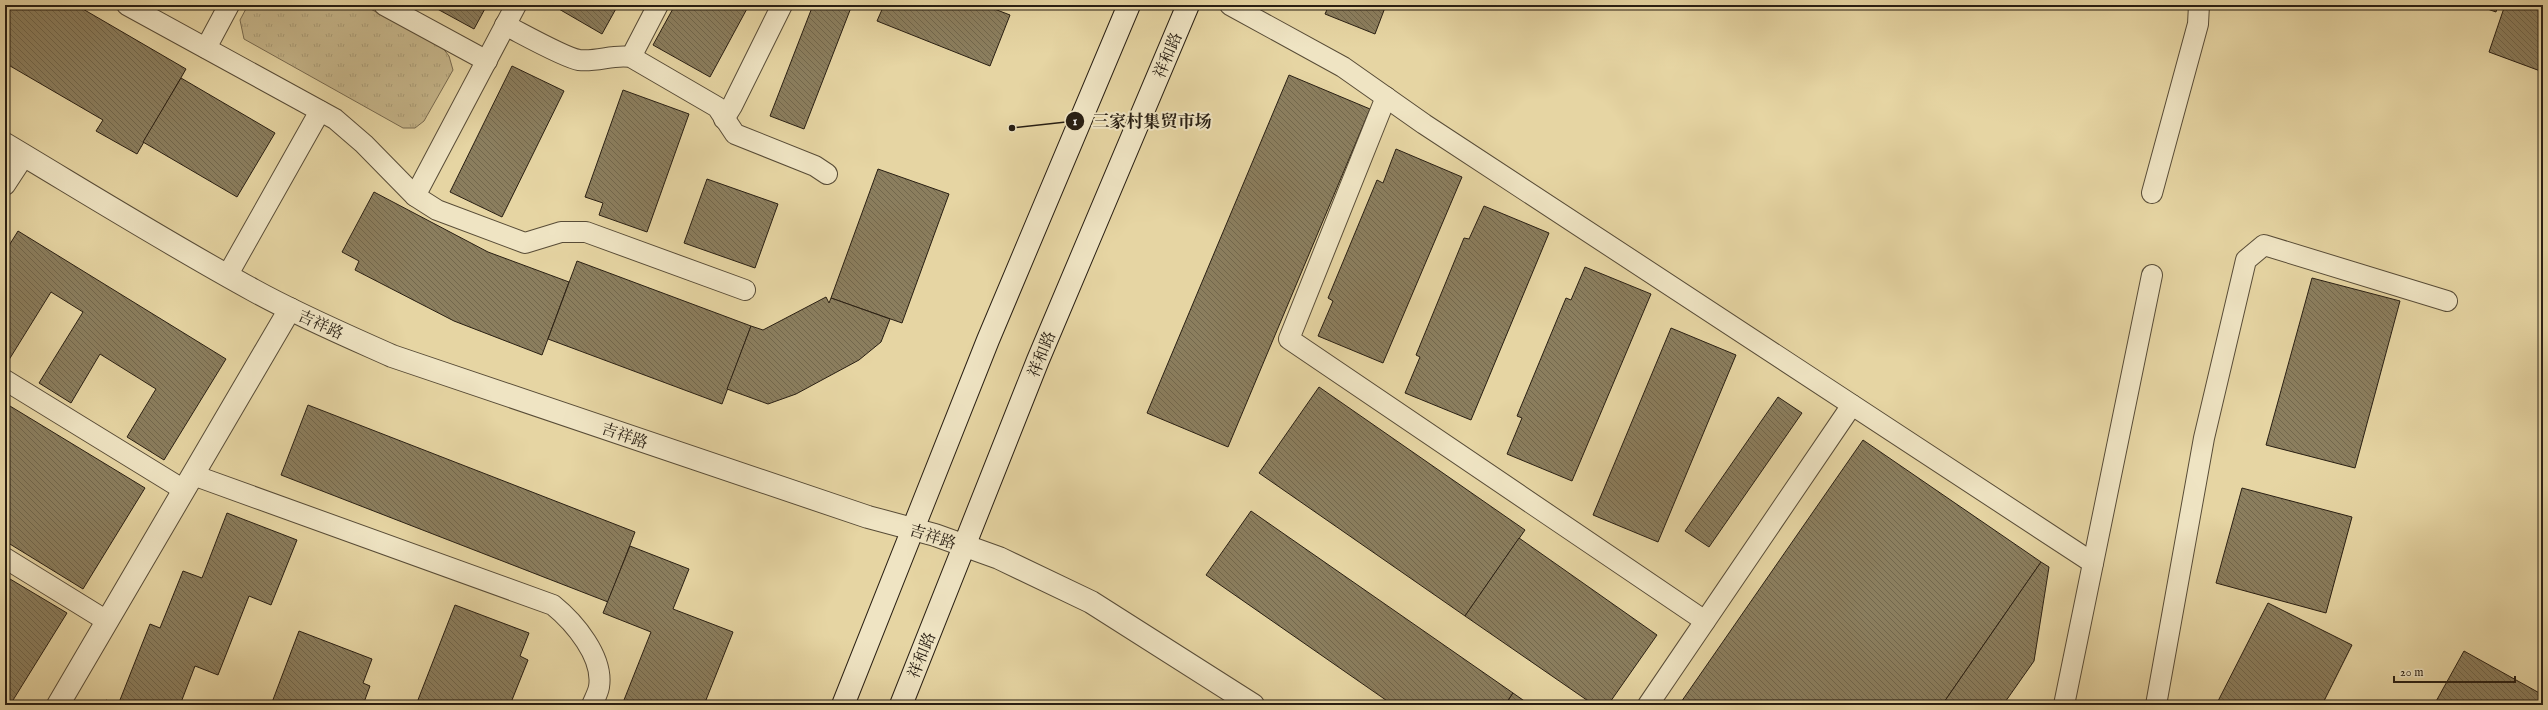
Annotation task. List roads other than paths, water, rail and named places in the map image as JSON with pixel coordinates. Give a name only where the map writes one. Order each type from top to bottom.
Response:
[{"type":"street","points":[[843,705],[988,340],[1129,5]]},
{"type":"street","name":"祥和路","points":[[901,705],[1038,360],[1188,5]]},
{"type":"street","name":"吉祥路","points":[[5,144],[227,276],[290,309],[392,356],[861,514],[913,529],[999,558],[1091,602],[1253,705]]},
{"type":"street","points":[[58,705],[290,309]]},
{"type":"lane","points":[[127,5],[335,119],[364,144],[415,196],[437,210],[525,243],[561,232],[586,232],[745,290]]},
{"type":"lane","points":[[206,48],[229,5]]},
{"type":"lane","points":[[384,5],[487,61]]},
{"type":"lane","points":[[415,196],[516,5]]},
{"type":"lane","points":[[631,57],[658,5]]},
{"type":"lane","points":[[724,119],[732,106],[782,5]]},
{"type":"lane","points":[[1230,5],[1343,67],[1386,97],[1852,405],[2093,562]]},
{"type":"lane","points":[[2152,192],[2198,24],[2199,5]]},
{"type":"lane","points":[[505,25],[577,60],[599,60],[618,54],[631,57],[717,107],[735,134],[815,166],[827,174]]},
{"type":"lane","points":[[1386,97],[1289,339],[1705,621]]},
{"type":"lane","points":[[227,276],[320,111]]},
{"type":"lane","points":[[5,185],[24,156]]},
{"type":"lane","points":[[2156,705],[2204,438],[2246,260],[2264,245],[2446,301]]},
{"type":"lane","points":[[2064,705],[2152,275]]},
{"type":"lane","points":[[5,380],[188,483],[553,606],[580,631],[590,648],[596,667],[599,687],[592,705]]},
{"type":"lane","points":[[1648,705],[1852,405]]},
{"type":"lane","points":[[5,558],[107,621]]},
{"type":"place","name":"三家村集贸市场","points":[[1012,128]]}]
